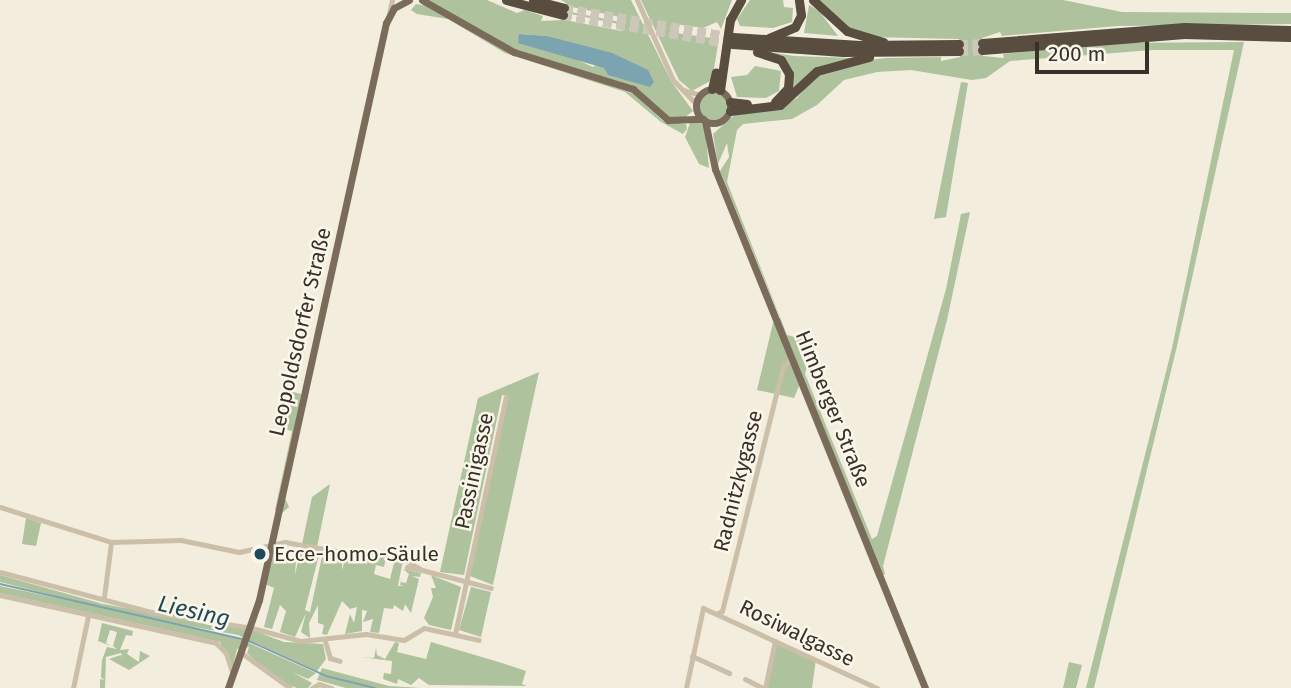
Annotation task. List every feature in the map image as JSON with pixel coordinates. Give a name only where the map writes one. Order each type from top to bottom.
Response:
[{"type":"highway","points":[[506,0],[564,11],[533,0]]},
{"type":"highway","points":[[716,90],[726,19],[735,0]]},
{"type":"highway","points":[[716,90],[730,20],[741,0]]},
{"type":"highway","points":[[759,40],[795,27],[801,15],[799,0]]},
{"type":"highway","points":[[813,0],[847,31],[903,49]]},
{"type":"highway","points":[[1291,29],[1184,27],[982,47],[1151,36],[1266,35],[1291,38]]},
{"type":"highway","points":[[735,42],[759,40],[903,49]]},
{"type":"highway","points":[[735,42],[903,49],[959,48]]},
{"type":"highway","points":[[730,106],[772,103],[784,95],[790,81],[781,60],[735,42]]},
{"type":"highway","points":[[730,106],[780,105],[827,66],[903,49]]},
{"type":"main road","points":[[422,0],[513,52],[633,89],[663,118],[681,122],[704,120],[715,123]]},
{"type":"main road","points":[[393,8],[406,1],[441,9]]},
{"type":"main road","name":"Leopoldsdorfer Straße","points":[[244,650],[251,631],[384,37],[393,8]]},
{"type":"main road","points":[[681,122],[697,107],[700,95],[716,90],[730,106],[715,123],[709,143]]},
{"type":"main road","points":[[697,107],[704,120]]},
{"type":"main road","name":"Himberger Straße","points":[[704,120],[709,143],[792,357],[925,688]]},
{"type":"main road","points":[[228,688],[244,650]]},
{"type":"street","points":[[637,0],[680,89],[697,107]]},
{"type":"street","points":[[680,89],[700,95]]},
{"type":"street","name":"Radnitzkygasse","points":[[718,613],[722,611],[783,367],[792,357]]},
{"type":"street","name":"Passinigasse","points":[[455,634],[506,397]]},
{"type":"street","points":[[0,507],[111,542],[181,540],[248,552],[270,544],[358,555],[393,551],[422,570]]},
{"type":"street","points":[[104,597],[111,542]]},
{"type":"street","points":[[407,567],[491,588]]},
{"type":"street","points":[[0,572],[104,597],[151,612],[313,642],[366,634],[405,640],[423,628],[479,640]]},
{"type":"street","points":[[0,595],[88,617],[216,643],[226,653],[233,675]]},
{"type":"street","name":"Rosiwalgasse","points":[[692,656],[703,608],[877,688]]},
{"type":"street","points":[[73,688],[88,617]]},
{"type":"street","points":[[326,641],[330,658],[341,661]]},
{"type":"street","points":[[745,679],[764,688],[775,641]]},
{"type":"street","points":[[244,650],[282,686],[290,688]]},
{"type":"street","points":[[686,688],[692,656],[729,673]]},
{"type":"street","points":[[312,688],[331,688]]},
{"type":"green space","points":[[427,0],[487,0],[517,13],[525,10],[543,16],[541,21],[562,20],[566,3],[561,0],[631,0],[671,81],[693,111],[684,118],[671,118],[636,88],[515,50]],"holes":[[[567,6],[625,18],[625,23],[566,11]],[[566,13],[623,25],[622,31],[565,20]],[[520,34],[547,36],[608,56],[593,67]]]},
{"type":"green space","points":[[641,0],[732,0],[721,29],[717,22],[703,28],[675,24],[675,33],[719,39],[712,80],[692,91],[679,80]]},
{"type":"green space","points":[[750,0],[783,0],[784,7],[793,8],[792,22],[773,28],[740,26],[737,19]]},
{"type":"green space","points":[[816,0],[1063,0],[1122,12],[1291,13],[1291,24],[1117,26],[1002,36],[1000,32],[982,38],[983,56],[1004,58],[1003,54],[1117,43],[1244,42],[1177,346],[1094,688],[1086,688],[1172,348],[1234,50],[1153,50],[1010,61],[986,78],[972,80],[911,70],[877,72],[844,80],[817,105],[792,119],[743,124],[737,130],[727,182],[787,335],[813,342],[805,374],[872,539],[877,536],[946,289],[961,214],[970,212],[947,320],[883,566],[885,574],[877,579],[799,386],[794,398],[757,390],[773,323],[780,318],[720,171],[729,157],[727,143],[718,164],[713,134],[739,111],[782,107],[797,98],[815,75],[842,63],[886,58],[941,57],[941,61],[960,57],[959,39],[870,37],[855,33]]},
{"type":"green space","points":[[416,4],[428,6],[497,46],[634,94],[663,121],[686,124],[687,129],[683,134],[661,122],[625,92],[505,53],[448,19],[417,14],[411,10]]},
{"type":"green space","points":[[809,5],[819,11],[838,36],[804,33]]},
{"type":"green space","points":[[775,53],[853,58],[825,65],[782,102],[773,104],[792,81]]},
{"type":"green space","points":[[755,66],[781,71],[779,91],[766,98],[737,97],[731,77],[747,75]]},
{"type":"green space","points":[[961,82],[968,83],[946,217],[934,219]]},
{"type":"green space","points":[[713,92],[723,96],[727,106],[723,116],[713,120],[703,116],[699,106],[703,96]]},
{"type":"green space","points":[[699,121],[705,127],[709,168],[699,164],[685,137],[690,123]]},
{"type":"green space","points":[[539,372],[493,585],[470,576],[508,396],[502,395],[464,575],[440,572],[478,398]]},
{"type":"green space","points":[[286,390],[301,394],[285,498],[289,507],[281,514],[275,510],[292,431],[277,427]]},
{"type":"green space","points":[[330,484],[317,547],[302,544],[312,497]]},
{"type":"green space","points":[[26,518],[41,523],[36,546],[22,544]]},
{"type":"green space","points":[[274,545],[278,550],[274,558],[296,559],[295,575],[301,547],[303,560],[307,548],[320,551],[305,610],[310,612],[323,552],[342,556],[342,570],[346,555],[387,553],[384,567],[376,565],[374,574],[390,579],[396,555],[407,559],[402,565],[398,586],[403,586],[400,585],[402,576],[401,582],[406,583],[409,574],[403,569],[421,573],[420,577],[412,576],[419,579],[411,613],[405,604],[403,611],[394,605],[393,609],[384,608],[379,633],[370,632],[373,619],[363,622],[367,611],[362,610],[362,631],[345,634],[350,614],[354,623],[357,607],[350,609],[342,601],[327,635],[322,634],[324,625],[318,623],[318,605],[309,623],[310,638],[301,632],[306,613],[295,637],[280,632],[286,611],[280,605],[272,629],[264,627],[274,588],[265,584]]},
{"type":"green space","points":[[0,575],[103,604],[255,631],[284,642],[323,644],[326,659],[317,671],[238,635],[151,619],[238,638],[316,673],[308,679],[292,672],[312,683],[308,688],[297,688],[280,682],[247,653],[249,647],[237,649],[232,670],[220,642],[0,593],[0,586],[91,605],[0,582]]},
{"type":"green space","points":[[431,575],[461,587],[451,630],[429,625],[424,618],[433,597],[431,588],[436,588]]},
{"type":"green space","points":[[471,587],[491,592],[481,637],[459,630]]},
{"type":"green space","points":[[102,623],[133,631],[132,636],[126,635],[120,650],[129,649],[127,654],[139,662],[140,651],[150,656],[129,670],[109,659],[121,655],[123,659],[121,653],[106,657],[105,688],[100,688],[100,679],[104,680],[101,677],[102,660],[107,647],[117,649],[113,646],[117,632],[110,630],[106,643],[111,646],[98,641]]},
{"type":"green space","points":[[395,642],[399,643],[397,652],[426,659],[431,642],[526,671],[522,684],[527,686],[429,685],[419,678],[411,685],[398,679],[397,684],[383,679],[384,673],[391,674],[392,661],[361,657],[374,658],[376,648],[377,655],[385,659]]},
{"type":"green space","points":[[776,644],[816,659],[812,688],[767,688]]},
{"type":"green space","points":[[1069,662],[1082,665],[1076,688],[1063,688]]},
{"type":"green space","points":[[322,668],[389,686],[421,688],[346,688],[317,680]]},
{"type":"water","points":[[519,34],[547,36],[612,53],[648,70],[654,82],[650,87],[608,75],[604,68],[518,43]]},
{"type":"waterway","name":"Liesing","points":[[0,584],[243,639]]},
{"type":"waterway","name":"Liesing","points":[[249,641],[326,676],[375,688]]},
{"type":"tunnel","points":[[564,8],[733,37]]},
{"type":"tunnel","points":[[563,15],[732,44]]},
{"type":"tunnel","points":[[959,44],[982,43]]},
{"type":"tunnel","points":[[959,51],[982,50]]},
{"type":"place","name":"Ecce-homo-Säule","points":[[260,554]]}]
